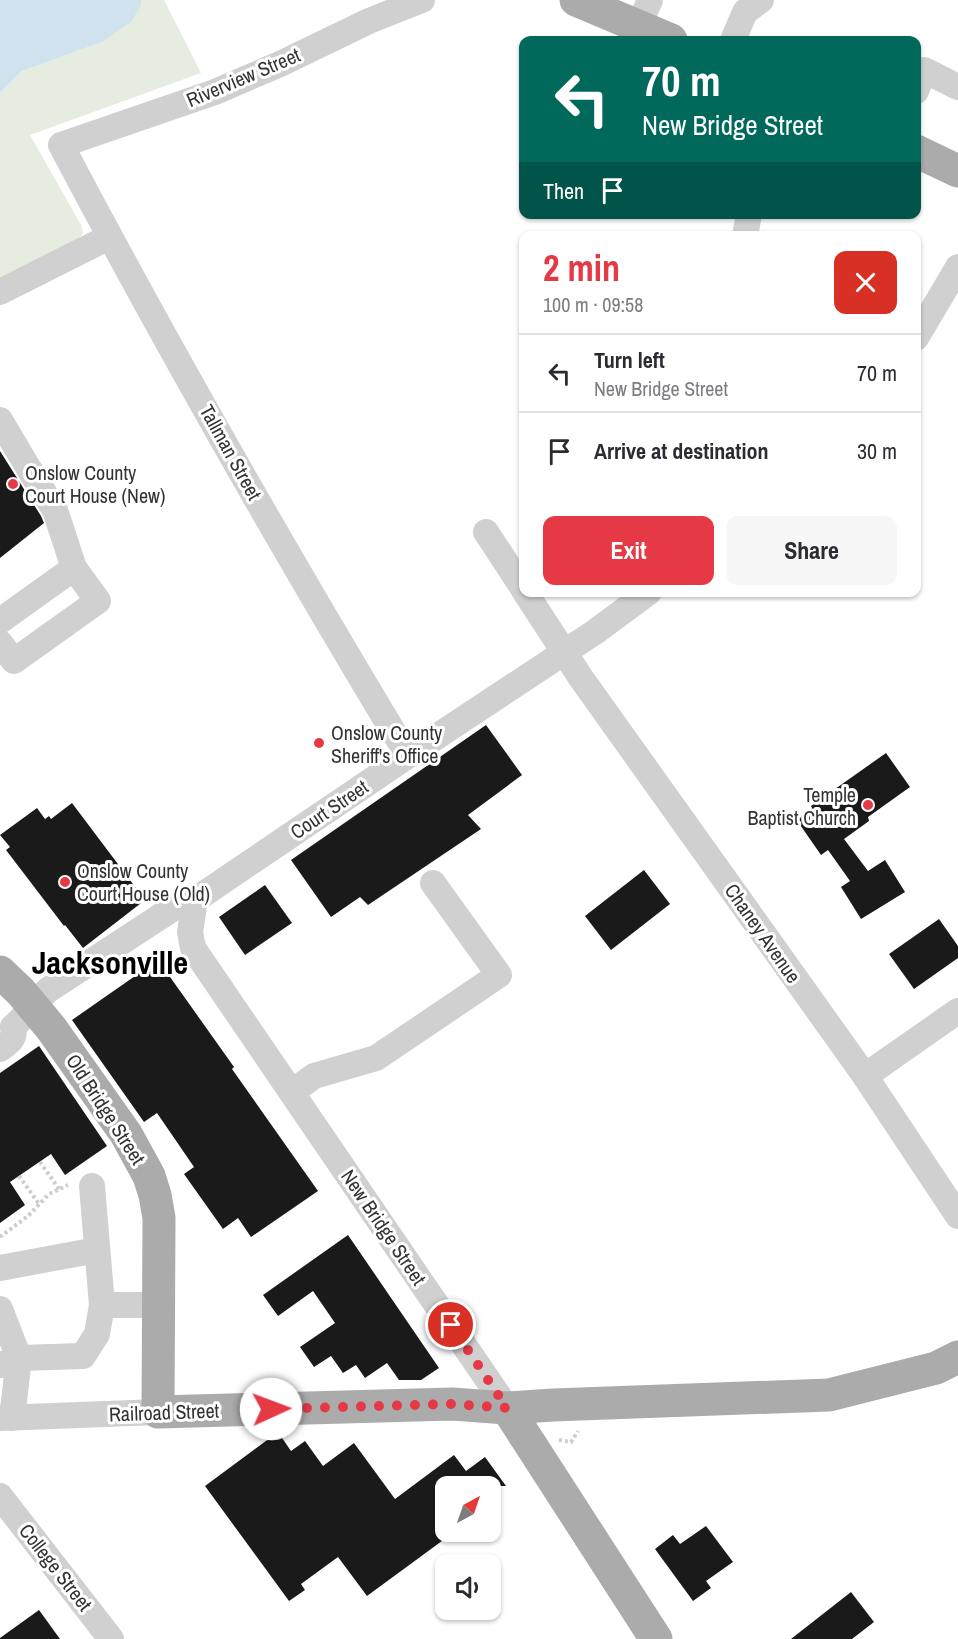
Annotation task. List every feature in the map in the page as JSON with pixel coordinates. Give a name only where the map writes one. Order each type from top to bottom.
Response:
[{"type":"main road","points":[[576,0],[644,13],[667,36]]},
{"type":"main road","points":[[921,153],[958,171]]},
{"type":"main road","name":"Old Bridge Street","points":[[0,972],[16,1020],[59,1039],[126,1134],[149,1176],[159,1218],[158,1412]]},
{"type":"main road","name":"Railroad Street","points":[[158,1412],[452,1404],[507,1408],[830,1395],[936,1368],[958,1357]]},
{"type":"main road","name":"New Bridge Street","points":[[507,1408],[656,1639]]},
{"type":"street","name":"Riverview Street","points":[[61,145],[215,92],[280,64],[373,11],[422,0]]},
{"type":"street","points":[[735,36],[745,12],[761,0]]},
{"type":"street","points":[[921,78],[924,70],[958,87]]},
{"type":"street","name":"Tallman Street","points":[[61,145],[109,237],[306,586],[409,755]]},
{"type":"street","points":[[0,292],[109,237]]},
{"type":"street","points":[[921,330],[958,267]]},
{"type":"street","points":[[0,420],[55,510],[74,568],[98,601],[14,661],[0,642]]},
{"type":"street","name":"Chaney Avenue","points":[[486,532],[519,583]]},
{"type":"street","points":[[0,621],[74,568]]},
{"type":"street","name":"Chaney Avenue","points":[[528,597],[563,653],[865,1076],[958,1216]]},
{"type":"street","name":"Court Street","points":[[0,1049],[11,1040],[16,1020],[48,990],[181,903],[195,900],[595,632],[643,597]]},
{"type":"street","points":[[292,1092],[315,1076],[376,1058],[499,975],[433,883]]},
{"type":"street","name":"New Bridge Street","points":[[195,900],[190,932],[193,948],[507,1408]]},
{"type":"street","points":[[865,1076],[958,1011]]},
{"type":"street","points":[[10,1361],[83,1356],[97,1334],[102,1305],[97,1250],[82,1185]]},
{"type":"street","points":[[0,1268],[97,1250]]},
{"type":"street","points":[[102,1305],[159,1305]]},
{"type":"street","points":[[0,1309],[16,1395],[6,1418]]},
{"type":"street","name":"Railroad Street","points":[[6,1418],[158,1412]]},
{"type":"street","name":"College Street","points":[[0,1496],[111,1639]]},
{"type":"path","points":[[40,1162],[59,1189]]},
{"type":"path","points":[[19,1176],[39,1204]]},
{"type":"path","points":[[0,1237],[21,1222],[49,1194],[59,1189],[82,1185]]},
{"type":"shaded area","points":[[141,0],[164,0],[201,73],[30,135],[81,225],[83,233],[77,241],[0,279],[0,93],[22,71],[102,42],[141,5]]},
{"type":"water","points":[[0,0],[141,0],[141,5],[131,22],[102,42],[22,71],[0,93]]},
{"type":"building","name":"Onslow County Court House (New)","points":[[0,451],[44,523],[0,558]]},
{"type":"building","points":[[486,725],[522,775],[468,815],[481,829],[368,905],[360,897],[331,917],[291,860]]},
{"type":"building","name":"Temple Baptist Church","points":[[886,753],[910,787],[868,817],[869,821],[844,839],[868,871],[885,860],[905,892],[861,919],[841,887],[850,881],[828,850],[821,855],[796,819]]},
{"type":"building","name":"Onslow County Court House (Old)","points":[[72,803],[145,900],[83,948],[6,850],[10,847],[0,835],[37,808],[45,819],[49,816],[51,819]]},
{"type":"building","points":[[644,870],[670,904],[611,950],[585,916]]},
{"type":"building","points":[[265,885],[292,923],[245,955],[219,917]]},
{"type":"building","points":[[939,919],[958,946],[958,958],[914,989],[889,954]]},
{"type":"building","points":[[158,960],[318,1191],[251,1237],[238,1218],[223,1229],[184,1174],[194,1167],[157,1113],[144,1122],[72,1020]]},
{"type":"building","points":[[39,1046],[107,1146],[65,1175],[51,1154],[10,1182],[25,1205],[0,1223],[0,1073]]},
{"type":"building","points":[[348,1235],[439,1368],[421,1380],[399,1380],[387,1363],[365,1378],[356,1365],[343,1373],[331,1356],[314,1367],[300,1347],[335,1323],[313,1291],[278,1316],[263,1295]]},
{"type":"building","points":[[278,1432],[291,1451],[305,1441],[323,1466],[354,1443],[395,1499],[454,1455],[466,1471],[485,1457],[499,1476],[435,1476],[435,1542],[441,1542],[367,1596],[338,1557],[301,1584],[305,1590],[289,1601],[205,1486]]},
{"type":"building","points":[[706,1526],[733,1562],[706,1581],[711,1588],[693,1601],[655,1549],[673,1535],[680,1544]]},
{"type":"building","points":[[851,1592],[874,1622],[852,1639],[791,1639]]},
{"type":"building","points":[[39,1610],[60,1639],[0,1639],[0,1638]]},
{"type":"place","name":"Onslow County Court House (New)","points":[[13,484]]},
{"type":"place","name":"Onslow County Sheriff's Office","points":[[319,743]]},
{"type":"place","name":"Temple Baptist Church","points":[[868,805]]},
{"type":"place","name":"Onslow County Court House (Old)","points":[[65,882]]},
{"type":"district","name":"Jacksonville","points":[[110,962]]},
{"type":"route","points":[[271,1409],[452,1404],[507,1408],[451,1325]]}]
